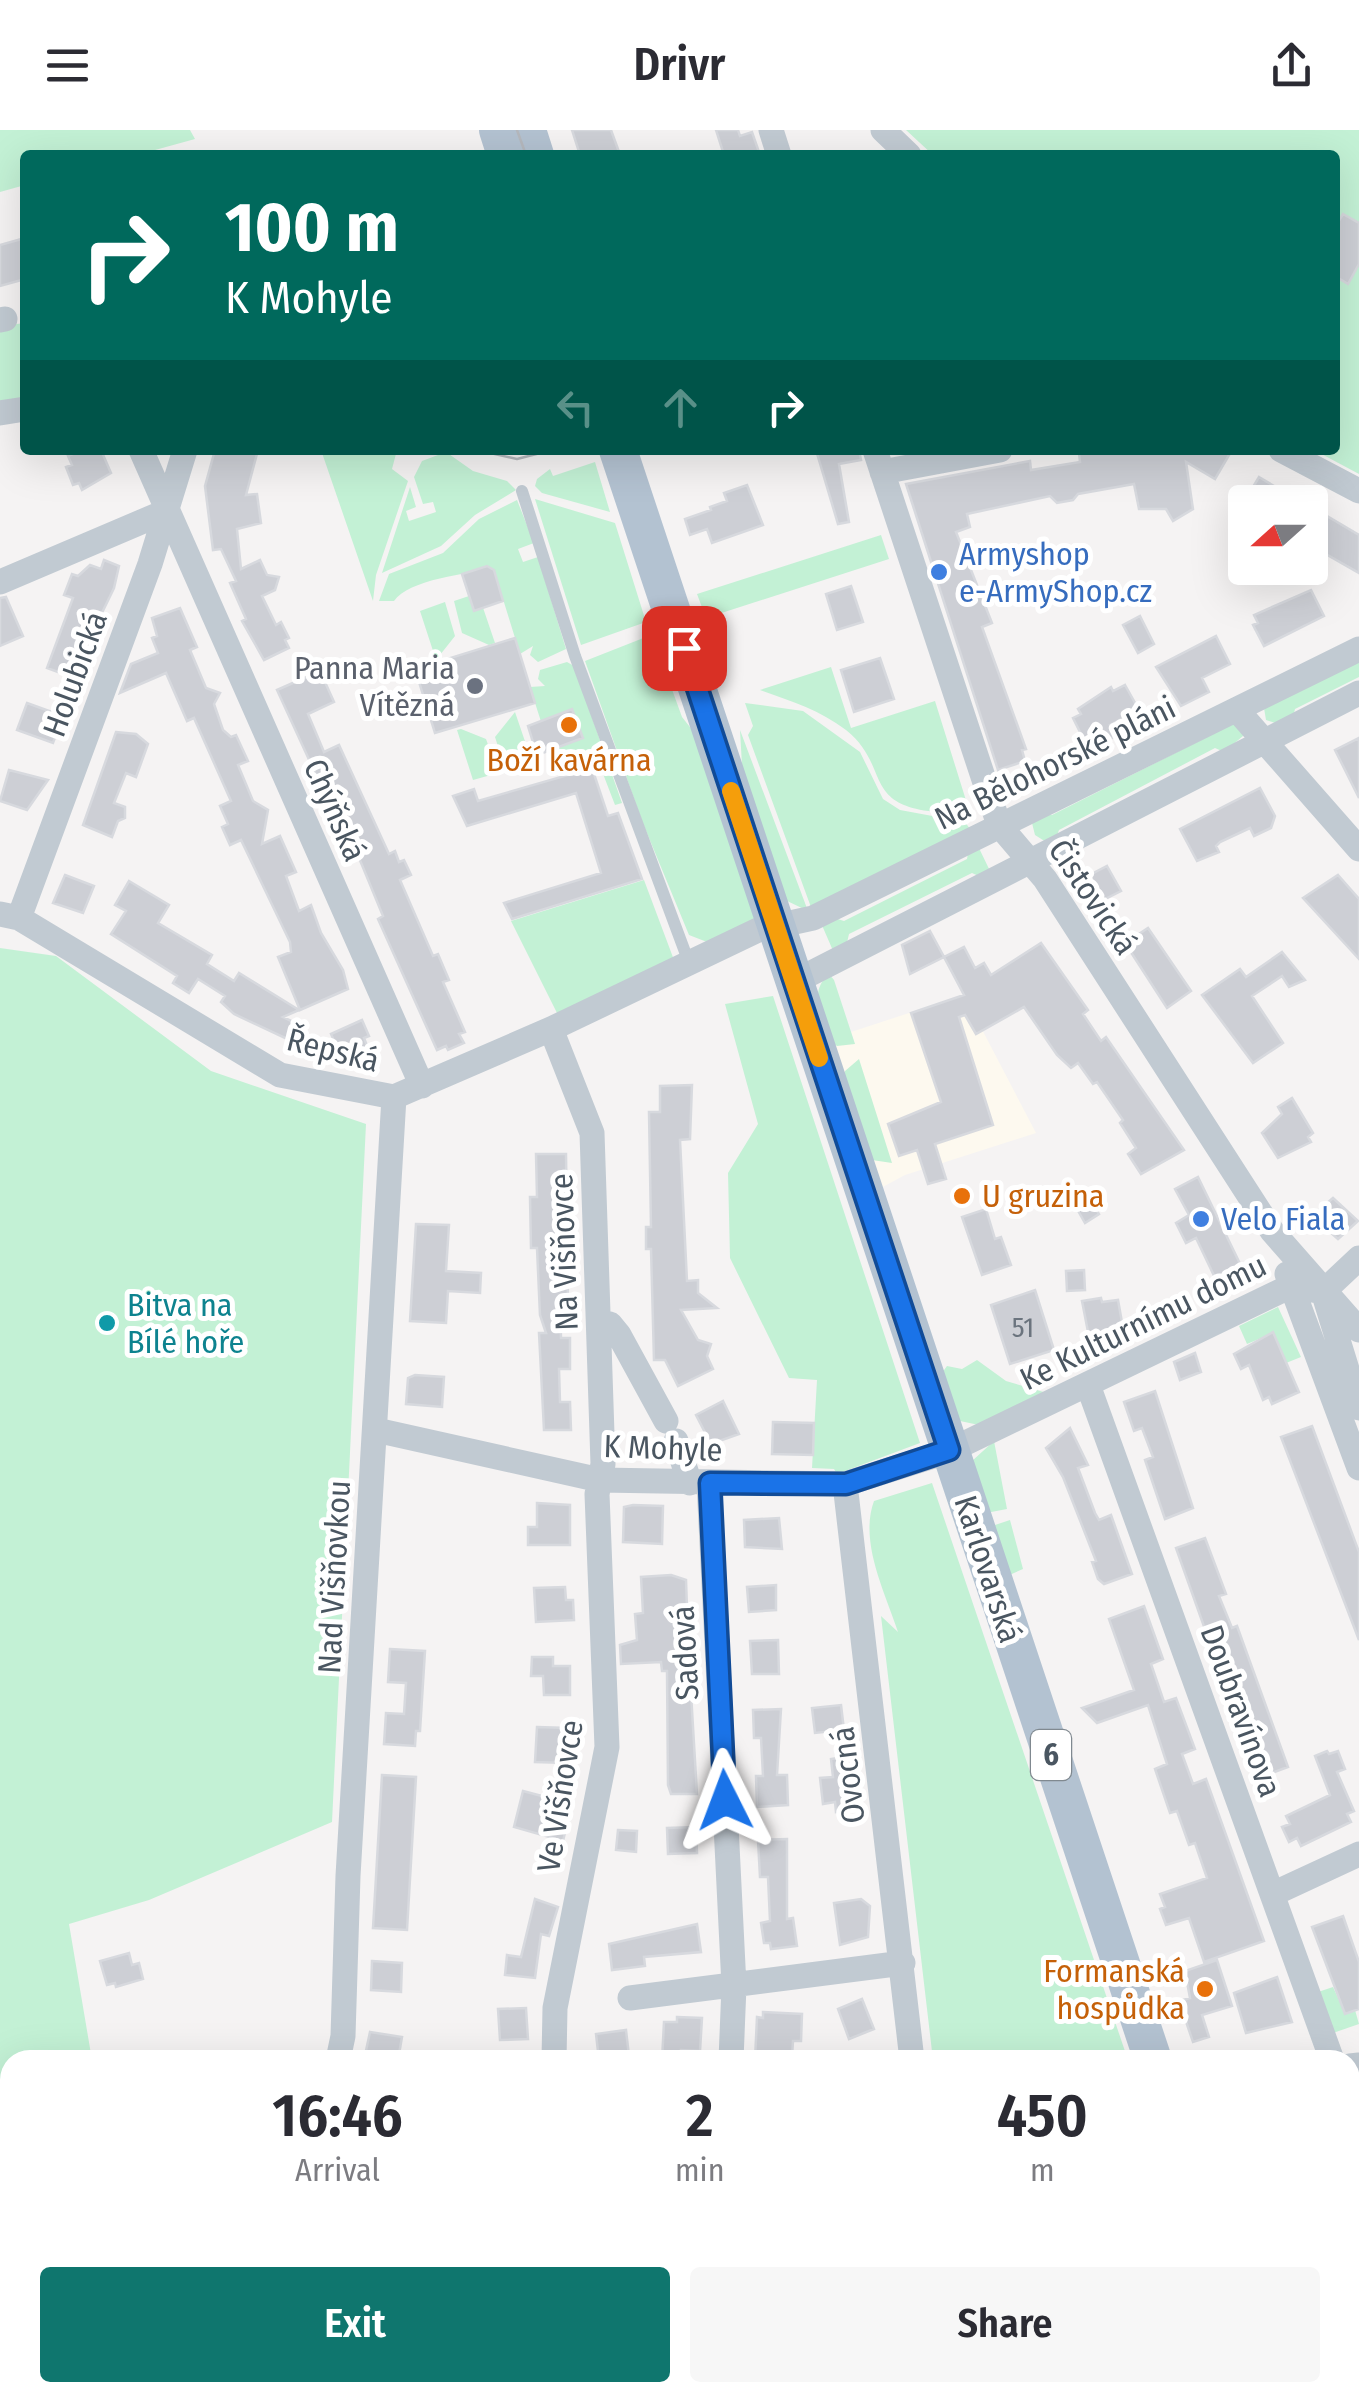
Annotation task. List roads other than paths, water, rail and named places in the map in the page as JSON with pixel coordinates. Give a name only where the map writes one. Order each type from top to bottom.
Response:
[{"type":"main road","name":"Karlovarská","points":[[620,455],[1150,2050]]},
{"type":"street","points":[[883,130],[904,150]]},
{"type":"street","name":"Chýňská","points":[[142,455],[422,1086]]},
{"type":"street","name":"Holubická","points":[[10,916],[167,510],[184,455]]},
{"type":"street","points":[[878,461],[945,455]]},
{"type":"street","points":[[1291,455],[1359,491]]},
{"type":"street","name":"Čistovická","points":[[878,461],[999,825],[1030,860],[1272,1231],[1359,1330]]},
{"type":"street","points":[[0,582],[167,510]]},
{"type":"street","name":"Na Bělohorské pláni","points":[[775,924],[813,918],[1359,649]]},
{"type":"street","points":[[794,982],[1359,692]]},
{"type":"street","points":[[1237,710],[1359,849]]},
{"type":"street","name":"Řepská","points":[[10,916],[280,1076],[394,1097],[551,1029],[688,960],[775,924]]},
{"type":"street","name":"Na Višňovce","points":[[551,1029],[592,1133],[600,1480]]},
{"type":"street","name":"Nad Višňovkou","points":[[340,2050],[394,1097]]},
{"type":"street","points":[[1272,1231],[1359,1468]]},
{"type":"street","points":[[1359,1258],[1323,1292],[1359,1408]]},
{"type":"street","name":"Ke Kulturnímu domu","points":[[949,1450],[1291,1286],[1323,1292]]},
{"type":"street","name":"Sadová","points":[[598,1322],[610,1324],[618,1335],[700,1483],[734,1986],[731,2050]]},
{"type":"street","name":"Doubravínova","points":[[1088,1385],[1328,2050]]},
{"type":"street","name":"K Mohyle","points":[[376,1430],[600,1480],[846,1484],[949,1450]]},
{"type":"street","name":"Ve Višňovce","points":[[554,2050],[555,2008],[607,1747],[597,1494],[600,1480]]},
{"type":"street","name":"Ovocná","points":[[846,1484],[911,2050]]},
{"type":"street","points":[[1272,1894],[1359,1854]]},
{"type":"street","points":[[630,1998],[903,1963]]},
{"type":"lane","points":[[522,491],[575,656],[688,960]]},
{"type":"tram line","points":[[517,130],[524,150]]},
{"type":"tram line","points":[[499,455],[517,459],[533,455]]},
{"type":"place","name":"Armyshop e-ArmyShop.cz","points":[[939,572]]},
{"type":"place","name":"Panna Maria Vítězná","points":[[475,686]]},
{"type":"place","name":"Boží kavárna","points":[[569,725]]},
{"type":"place","name":"U gruzina","points":[[962,1196]]},
{"type":"place","name":"Velo Fiala","points":[[1201,1219]]},
{"type":"place","name":"Bitva na Bílé hoře","points":[[107,1323]]},
{"type":"place","name":"Formanská hospůdka","points":[[1205,1989]]}]
